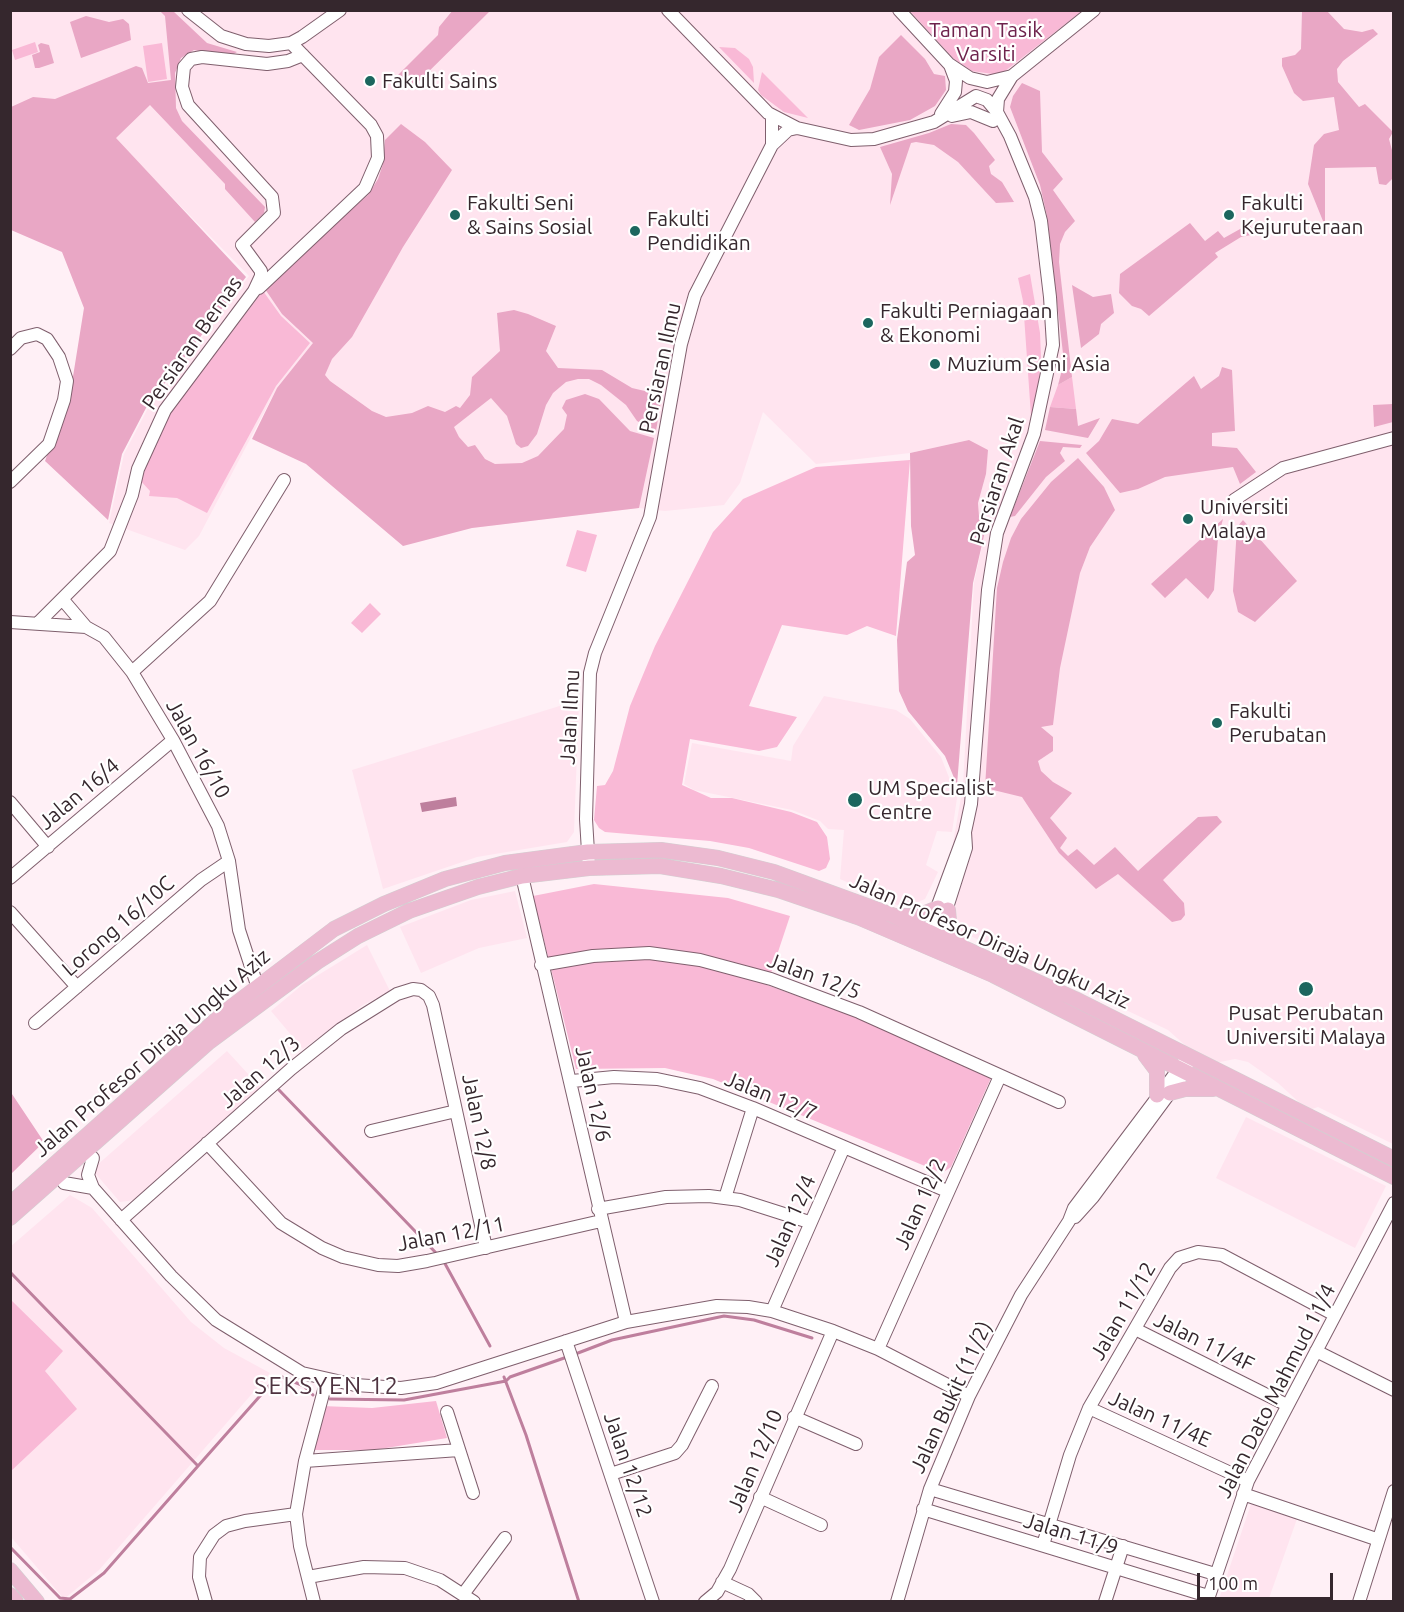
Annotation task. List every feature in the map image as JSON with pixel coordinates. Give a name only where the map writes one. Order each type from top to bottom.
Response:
[{"type":"main road","name":"Jalan Profesor Diraja Ungku Aziz","points":[[10,1204],[152,1086],[209,1042],[257,985],[334,929],[384,904],[445,879],[505,863],[588,852],[661,850],[718,858],[774,872],[892,915],[1075,999],[1394,1159]]},
{"type":"main road","name":"Jalan Profesor Diraja Ungku Aziz","points":[[231,1017],[358,936],[410,911],[478,887],[522,876],[589,868],[660,866],[720,876],[778,890],[861,918],[970,966],[1394,1178]]},
{"type":"main road","points":[[892,915],[918,916],[943,909],[950,933],[967,949]]},
{"type":"main road","points":[[861,918],[933,935],[970,966]]},
{"type":"main road","points":[[10,1229],[214,1050],[231,1017]]},
{"type":"main road","points":[[10,1191],[196,1028],[231,1017]]},
{"type":"main road","points":[[1141,1050],[1152,1061],[1163,1094],[1185,1089],[1219,1089]]},
{"type":"main road","name":"Jalan Profesor Diraja Ungku Aziz","points":[[10,1218],[152,1086]]},
{"type":"main road","points":[[10,1570],[37,1602]]},
{"type":"main road","points":[[10,1595],[16,1602]]},
{"type":"street","points":[[188,10],[208,28],[234,40],[270,46],[291,43],[310,33],[340,10]]},
{"type":"street","points":[[668,10],[772,117],[797,128],[860,140],[906,132],[971,112],[995,116],[998,99],[1012,76],[1094,10]]},
{"type":"street","points":[[899,10],[949,63],[970,78],[987,82],[1012,76]]},
{"type":"street","points":[[254,291],[365,188],[378,158],[377,136],[371,125],[291,43]]},
{"type":"street","name":"Persiaran Bernas","points":[[38,623],[110,551],[138,469],[165,410],[254,291],[261,276],[254,261],[242,245],[274,213],[272,197],[192,110],[183,94],[182,75],[187,63],[196,58],[267,64],[288,61],[303,55]]},
{"type":"street","points":[[934,122],[946,108],[955,92],[956,81],[949,63]]},
{"type":"street","name":"Persiaran Akal","points":[[933,935],[966,848],[965,832],[971,804],[988,590],[997,533],[1034,434],[1053,345],[1041,221],[1035,197],[1014,148],[995,116],[949,63]]},
{"type":"street","points":[[934,122],[976,96]]},
{"type":"street","name":"Persiaran Ilmu","points":[[772,117],[772,145]]},
{"type":"street","name":"Persiaran Ilmu","points":[[652,508],[681,344],[699,285],[772,145],[788,130],[797,128]]},
{"type":"street","points":[[254,261],[264,264],[284,262]]},
{"type":"street","points":[[10,349],[21,338],[37,334],[47,339],[58,357],[67,381],[62,409],[49,444],[10,482]]},
{"type":"street","points":[[1234,500],[1283,468],[1394,438]]},
{"type":"street","points":[[132,672],[210,602],[284,480]]},
{"type":"street","name":"Jalan Ilmu","points":[[589,868],[586,819],[590,673],[595,653],[652,508]]},
{"type":"street","points":[[60,624],[63,600]]},
{"type":"street","points":[[63,600],[86,627]]},
{"type":"street","name":"Jalan 16/10","points":[[10,622],[86,627],[104,637],[132,672],[173,740],[218,826],[229,861],[239,930],[257,985]]},
{"type":"street","name":"Jalan 16/4","points":[[10,878],[173,740]]},
{"type":"street","points":[[10,802],[48,847]]},
{"type":"street","name":"Lorong 16/10C","points":[[35,1023],[201,880],[229,861]]},
{"type":"street","name":"Jalan 12/6","points":[[522,876],[540,966],[572,1081],[598,1209],[626,1322]]},
{"type":"street","points":[[10,912],[77,987]]},
{"type":"street","name":"Jalan 12/5","points":[[540,966],[594,956],[649,953],[700,960],[771,979],[859,1012],[1059,1102]]},
{"type":"street","name":"Jalan 12/3","points":[[121,1220],[291,1069],[367,1011],[413,988],[429,996],[433,1005]]},
{"type":"street","name":"Jalan 12/8","points":[[433,1005],[486,1248]]},
{"type":"street","name":"Jalan Bukit (11/2)","points":[[900,1601],[930,1489],[969,1396],[1021,1295],[1069,1221],[1074,1208],[1181,1071],[1189,1057]]},
{"type":"street","name":"Jalan 12/2","points":[[878,1349],[1000,1076]]},
{"type":"street","name":"Jalan 12/7","points":[[572,1081],[614,1077],[657,1079],[700,1088],[753,1108],[947,1191]]},
{"type":"street","points":[[725,1198],[753,1108]]},
{"type":"street","points":[[371,1131],[456,1111]]},
{"type":"street","name":"Jalan 12/11","points":[[207,1143],[281,1223],[322,1248],[343,1257],[378,1265],[398,1266],[427,1261],[601,1221]]},
{"type":"street","name":"Jalan 12/4","points":[[772,1311],[809,1222],[844,1147]]},
{"type":"street","points":[[93,1158],[88,1175],[93,1188],[171,1276],[216,1320],[302,1373],[355,1384],[402,1388],[436,1383],[626,1322],[717,1306],[772,1311],[833,1330],[878,1349],[969,1396]]},
{"type":"street","points":[[64,1183],[93,1188]]},
{"type":"street","points":[[598,1209],[666,1197],[725,1198],[779,1211],[809,1222]]},
{"type":"street","name":"Jalan Dato Mahmud 11/4","points":[[1208,1599],[1248,1480],[1394,1203]]},
{"type":"street","name":"Jalan 11/12","points":[[1043,1545],[1070,1455],[1089,1408],[1170,1268],[1185,1255],[1198,1252],[1222,1255],[1335,1315]]},
{"type":"street","name":"Jalan 11/4F","points":[[1135,1329],[1287,1405]]},
{"type":"street","name":"Jalan 12/10","points":[[705,1602],[717,1592],[723,1582],[833,1330]]},
{"type":"street","name":"Jalan 12/12","points":[[567,1341],[653,1602]]},
{"type":"street","points":[[1316,1351],[1394,1390]]},
{"type":"street","points":[[314,1602],[296,1514],[305,1461],[327,1379]]},
{"type":"street","points":[[611,1474],[675,1453],[682,1445],[712,1386]]},
{"type":"street","name":"Jalan 11/4E","points":[[1089,1408],[1248,1480]]},
{"type":"street","points":[[447,1412],[472,1493]]},
{"type":"street","points":[[794,1417],[856,1444]]},
{"type":"street","points":[[305,1461],[459,1450]]},
{"type":"street","name":"Jalan 11/9","points":[[930,1489],[1215,1574]]},
{"type":"street","points":[[1359,1602],[1376,1539],[1394,1491]]},
{"type":"street","points":[[1243,1494],[1376,1539]]},
{"type":"street","points":[[760,1497],[821,1525]]},
{"type":"street","name":"Jalan 11/9","points":[[923,1509],[1116,1568],[1208,1599]]},
{"type":"street","points":[[206,1602],[199,1577],[200,1557],[214,1535],[226,1526],[245,1521],[296,1514]]},
{"type":"street","points":[[464,1593],[505,1538]]},
{"type":"street","points":[[1105,1602],[1123,1546]]},
{"type":"street","points":[[308,1577],[364,1567],[405,1568],[440,1580],[464,1593],[474,1602]]},
{"type":"street","points":[[723,1582],[748,1594],[756,1602]]},
{"type":"shaded area","points":[[453,10],[490,11],[413,87],[402,87],[397,80],[398,75],[438,35],[439,27]]},
{"type":"shaded area","name":"Universiti Malaya","points":[[11,11],[1393,11],[1393,1144],[1318,1107],[1312,1109],[1302,1105],[1278,1083],[1248,1062],[1235,1059],[1215,1063],[1196,1055],[1168,1030],[958,930],[953,913],[971,848],[953,843],[963,786],[974,583],[987,523],[979,516],[978,503],[986,474],[969,440],[910,453],[816,464],[763,412],[740,483],[724,505],[665,511],[639,508],[472,528],[277,388],[199,536],[185,550],[109,523],[124,454],[147,410],[249,276],[75,98],[11,122]]},
{"type":"shaded area","points":[[160,11],[173,11],[207,43],[237,52],[230,56],[194,50],[181,58],[175,73],[176,108],[182,121],[265,207],[264,213],[255,222],[225,189],[225,184],[150,105],[116,138],[246,277],[146,408],[122,454],[108,520],[45,461],[71,389],[84,308],[62,252],[11,230],[11,107],[33,97],[55,99],[136,66],[142,68],[148,83],[171,80],[165,16]]},
{"type":"shaded area","points":[[1302,11],[1327,11],[1344,29],[1362,32],[1373,29],[1378,34],[1343,61],[1337,69],[1338,82],[1359,107],[1365,104],[1393,132],[1389,139],[1393,154],[1393,178],[1386,185],[1379,184],[1376,167],[1325,168],[1325,226],[1308,184],[1314,145],[1324,134],[1339,130],[1334,97],[1303,101],[1294,93],[1282,66],[1282,58],[1295,55],[1301,49]]},
{"type":"shaded area","points":[[86,16],[109,22],[123,19],[129,24],[131,40],[81,58],[70,22]]},
{"type":"shaded area","points":[[901,35],[925,59],[934,74],[945,76],[946,90],[935,106],[910,120],[859,130],[849,125],[870,89],[879,57]]},
{"type":"shaded area","points":[[41,43],[49,45],[54,63],[35,68],[32,55],[40,52],[38,45]]},
{"type":"shaded area","points":[[1022,83],[1040,91],[1042,152],[1063,179],[1053,190],[1075,221],[1065,232],[1060,244],[1059,262],[1072,377],[1058,385],[1064,362],[1047,216],[1040,185],[1010,107],[1013,96]]},
{"type":"shaded area","points":[[401,124],[425,142],[452,170],[403,247],[352,337],[332,359],[325,375],[372,411],[386,417],[412,413],[428,406],[445,412],[456,406],[460,408],[470,395],[472,377],[500,351],[497,313],[514,310],[528,314],[556,326],[546,351],[558,368],[602,370],[632,388],[662,395],[656,431],[637,421],[626,405],[601,385],[589,379],[578,379],[566,382],[553,393],[546,405],[537,434],[528,446],[521,448],[516,444],[507,416],[491,398],[454,427],[459,437],[468,447],[475,445],[485,459],[495,464],[522,463],[538,456],[564,429],[567,415],[562,408],[566,400],[585,394],[599,399],[630,431],[654,438],[639,508],[472,528],[403,546],[306,464],[252,439],[277,388],[313,343],[282,314],[265,289],[294,260],[368,195],[378,179],[383,164],[385,140]]},
{"type":"shaded area","points":[[951,124],[966,125],[974,133],[995,160],[989,166],[991,174],[1002,182],[1014,202],[996,203],[958,162],[934,145],[916,142],[911,143],[890,205],[892,174],[880,147]]},
{"type":"shaded area","points":[[1190,223],[1205,241],[1218,231],[1224,238],[1249,224],[1256,234],[1241,237],[1215,253],[1218,257],[1149,316],[1141,309],[1132,306],[1119,293],[1120,274]]},
{"type":"shaded area","points":[[1072,285],[1093,297],[1111,294],[1114,313],[1101,324],[1099,334],[1081,348]]},
{"type":"shaded area","points":[[1222,367],[1232,370],[1235,431],[1212,433],[1212,446],[1237,448],[1256,472],[1240,484],[1233,467],[1165,477],[1138,489],[1120,493],[1086,453],[1099,441],[1112,419],[1138,424],[1194,376],[1201,389],[1219,376]]},
{"type":"shaded area","points":[[1393,404],[1393,422],[1374,427],[1373,405]]},
{"type":"shaded area","points":[[1050,407],[1076,409],[1078,426],[1100,418],[1088,438],[1045,430]]},
{"type":"shaded area","points":[[969,440],[988,450],[986,474],[978,503],[979,516],[987,523],[973,583],[957,785],[945,756],[908,711],[899,691],[897,640],[907,562],[915,555],[911,526],[910,453]]},
{"type":"shaded area","points":[[1040,441],[1082,445],[1080,448],[1063,447],[1060,453],[1065,461],[1046,477],[1015,516],[1010,517]]},
{"type":"shaded area","points":[[1078,458],[1104,487],[1115,510],[1090,547],[1080,573],[1060,668],[1053,725],[1041,727],[1053,737],[1053,751],[1038,761],[1041,771],[1053,782],[1072,793],[1050,818],[1067,838],[1060,848],[1068,856],[1077,849],[1094,865],[1115,847],[1138,871],[1198,817],[1217,816],[1222,822],[1163,880],[1184,903],[1185,915],[1181,920],[1172,922],[1118,874],[1096,889],[1059,853],[1022,797],[985,788],[997,588],[1003,562],[1011,538],[1021,519],[1051,482]]},
{"type":"shaded area","points":[[1223,519],[1218,538],[1214,590],[1208,599],[1186,578],[1165,598],[1151,584]]},
{"type":"shaded area","points":[[1243,520],[1297,581],[1255,622],[1238,612],[1233,591],[1237,527]]},
{"type":"shaded area","name":"UM Specialist Centre","points":[[824,696],[896,710],[910,719],[941,757],[957,798],[952,832],[937,831],[926,865],[938,872],[925,899],[911,905],[897,905],[840,879],[844,830],[828,829],[820,821],[792,810],[694,790],[684,784],[692,743],[791,761],[793,746]]},
{"type":"shaded area","points":[[579,700],[574,832],[567,842],[477,857],[383,889],[352,770]]},
{"type":"shaded area","points":[[456,797],[457,806],[422,812],[420,803]]},
{"type":"shaded area","points":[[515,891],[527,938],[479,948],[421,973],[400,927],[471,900]]},
{"type":"shaded area","points":[[367,945],[390,991],[363,1005],[303,1049],[271,1011],[302,985]]},
{"type":"shaded area","points":[[227,1051],[260,1087],[135,1200],[120,1202],[95,1173],[96,1166]]},
{"type":"shaded area","points":[[10,1091],[44,1142],[11,1174],[10,1174]]},
{"type":"shaded area","points":[[1246,1117],[1386,1186],[1355,1248],[1216,1178]]},
{"type":"shaded area","points":[[70,1195],[92,1208],[191,1322],[224,1348],[270,1373],[99,1570],[64,1599],[11,1537],[10,1247]]},
{"type":"shaded area","points":[[1252,1501],[1298,1516],[1268,1601],[1218,1602]]},
{"type":"green space","name":"Taman Tasik Varsiti","points":[[910,11],[1082,11],[1000,75],[972,71],[954,59]]},
{"type":"green space","points":[[35,42],[38,52],[15,60],[12,50]]},
{"type":"green space","points":[[162,43],[167,79],[148,82],[143,46]]},
{"type":"green space","points":[[719,47],[735,48],[749,59],[753,67],[754,83]]},
{"type":"green space","points":[[762,72],[808,118],[784,112],[761,95],[758,90]]},
{"type":"green space","points":[[1030,274],[1040,333],[1041,357],[1039,384],[1031,416],[1023,301],[1018,278]]},
{"type":"green space","points":[[263,291],[281,316],[310,343],[276,386],[207,513],[177,498],[149,496],[150,491],[139,479],[162,423]]},
{"type":"green space","points":[[1072,377],[1076,409],[1050,407],[1058,385]]},
{"type":"green space","points":[[910,460],[896,636],[867,626],[847,635],[782,625],[749,706],[797,717],[777,747],[759,751],[690,739],[682,785],[711,798],[732,798],[791,812],[817,822],[827,837],[830,859],[826,868],[819,871],[749,848],[710,841],[605,832],[599,828],[594,820],[597,786],[605,785],[613,771],[630,706],[655,646],[713,532],[743,499],[816,467]]},
{"type":"green space","points":[[577,530],[597,535],[586,572],[566,566]]},
{"type":"green space","points":[[370,603],[381,614],[362,633],[351,623]]},
{"type":"green space","points":[[594,884],[728,898],[790,916],[767,985],[858,1018],[991,1078],[951,1167],[942,1173],[713,1079],[665,1068],[576,1069],[533,896]]},
{"type":"green space","points":[[11,1300],[63,1351],[45,1371],[77,1409],[11,1471]]},
{"type":"green space","points":[[436,1401],[447,1438],[374,1450],[312,1450],[322,1406],[372,1408]]},
{"type":"waterway","points":[[279,1090],[438,1255]]},
{"type":"waterway","points":[[443,1260],[490,1346]]},
{"type":"waterway","points":[[10,1272],[198,1466],[275,1379],[282,1377],[304,1386],[313,1395]]},
{"type":"waterway","points":[[578,1353],[612,1340],[724,1316],[754,1320],[812,1338]]},
{"type":"waterway","points":[[330,1399],[404,1400],[506,1381],[510,1377],[567,1357]]},
{"type":"waterway","points":[[504,1377],[526,1435],[579,1602]]},
{"type":"waterway","points":[[10,1547],[60,1598],[70,1599],[104,1573],[198,1466]]},
{"type":"place","name":"Fakulti Sains","points":[[370,81]]},
{"type":"place","name":"Fakulti Seni & Sains Sosial","points":[[455,215]]},
{"type":"place","name":"Fakulti Kejuruteraan","points":[[1229,215]]},
{"type":"place","name":"Fakulti Pendidikan","points":[[635,231]]},
{"type":"place","name":"Fakulti Perniagaan & Ekonomi","points":[[868,323]]},
{"type":"place","name":"Muzium Seni Asia","points":[[935,364]]},
{"type":"place","name":"Universiti Malaya","points":[[1188,519]]},
{"type":"place","name":"Fakulti Perubatan","points":[[1217,723]]},
{"type":"place","name":"UM Specialist Centre","points":[[855,800]]},
{"type":"place","name":"Pusat Perubatan Universiti Malaya","points":[[1306,989]]},
{"type":"district","name":"SEKSYEN 12","points":[[327,1386]]}]
